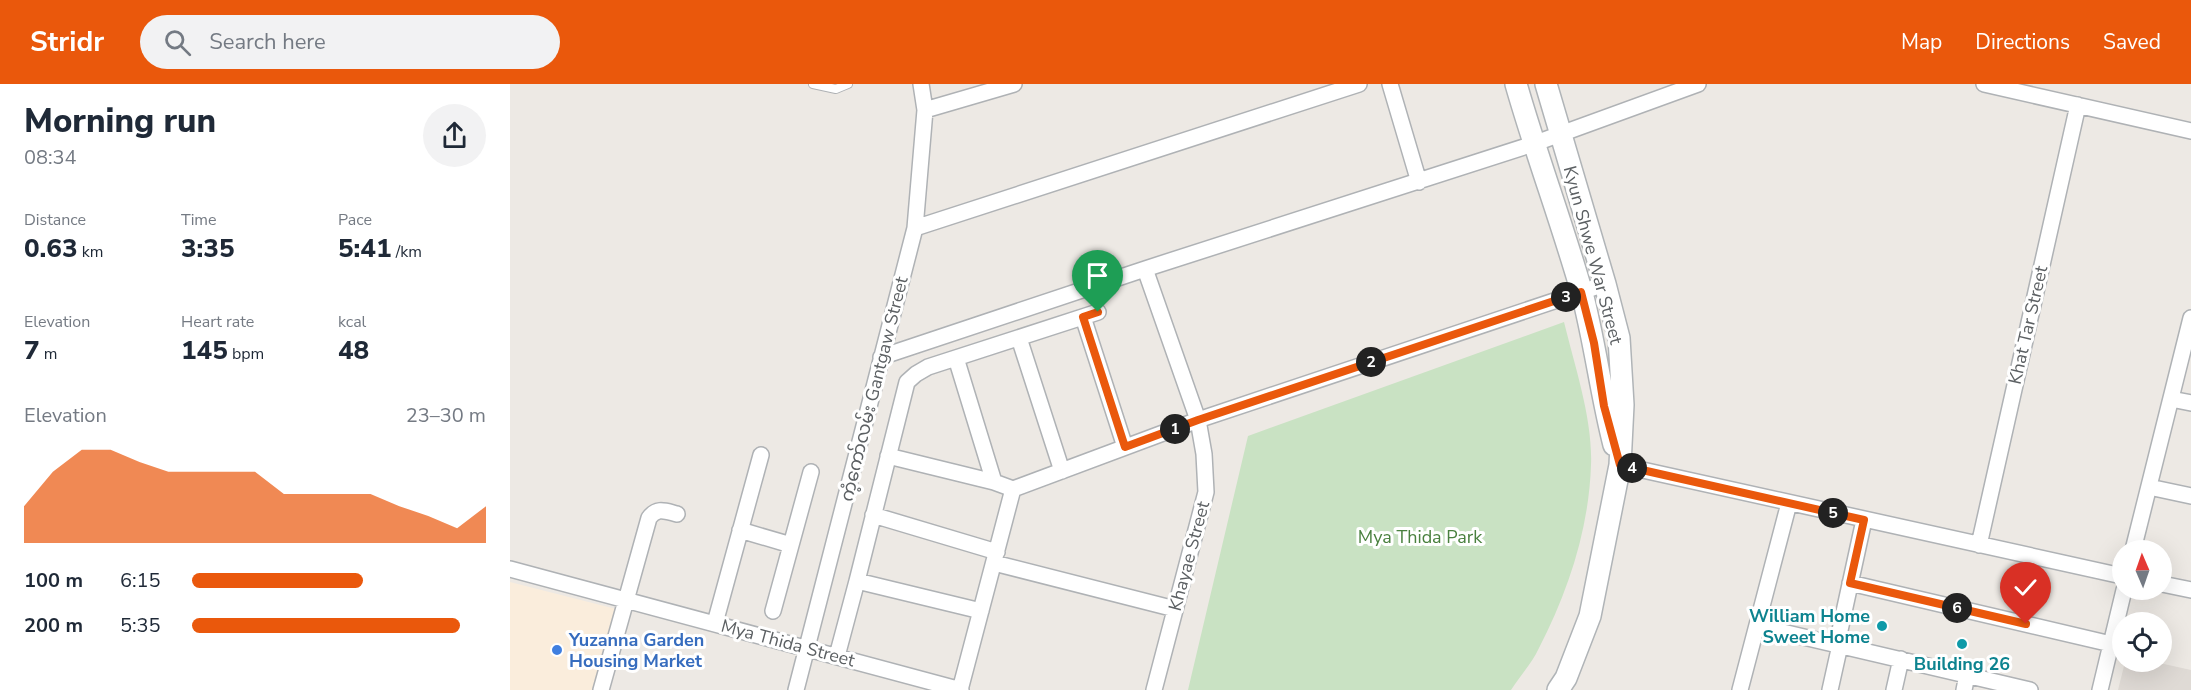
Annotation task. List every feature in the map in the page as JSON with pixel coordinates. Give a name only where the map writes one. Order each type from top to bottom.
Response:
[{"type":"street","name":"ကံ့ကော်လမ်း Gantgaw Street","points":[[796,690],[915,228],[925,110],[921,84]]},
{"type":"street","points":[[925,110],[1014,84]]},
{"type":"street","points":[[915,228],[1359,84]]},
{"type":"street","points":[[1390,84],[1419,182]]},
{"type":"street","name":"Kyun Shwe War Street","points":[[1516,84],[1581,292],[1594,343],[1604,406],[1620,465]]},
{"type":"street","name":"Kyun Shwe War Street","points":[[1546,84],[1619,338],[1623,405],[1620,465]]},
{"type":"street","points":[[882,357],[1145,269],[1533,144],[1698,84]]},
{"type":"street","points":[[1984,84],[2191,131]]},
{"type":"street","name":"Khat Tar Street","points":[[1979,545],[2078,105]]},
{"type":"street","name":"Khayae Street","points":[[1145,269],[1198,420],[1206,492],[1154,690]]},
{"type":"street","points":[[888,456],[1014,489],[1198,420],[1605,284]]},
{"type":"street","points":[[837,656],[907,382],[928,367],[1098,312]]},
{"type":"street","points":[[1083,317],[1125,447]]},
{"type":"street","points":[[2136,540],[2191,318]]},
{"type":"street","points":[[1019,338],[1062,471]]},
{"type":"street","points":[[956,358],[994,482]]},
{"type":"street","points":[[2171,399],[2191,403]]},
{"type":"street","points":[[715,623],[761,455]]},
{"type":"street","points":[[1558,690],[1566,678],[1590,616],[1620,465],[2112,574]]},
{"type":"street","points":[[773,611],[811,472]]},
{"type":"street","points":[[2149,487],[2191,496]]},
{"type":"street","points":[[960,690],[1014,489]]},
{"type":"street","points":[[1740,690],[1790,503]]},
{"type":"street","points":[[601,690],[650,518],[654,512],[659,510],[677,514]]},
{"type":"street","points":[[873,515],[995,558],[1175,609]]},
{"type":"street","points":[[1830,690],[1864,520]]},
{"type":"street","points":[[740,530],[791,545]]},
{"type":"street","name":"Mya Thida Street","points":[[510,569],[960,690]]},
{"type":"street","points":[[857,582],[981,611]]},
{"type":"street","points":[[1852,584],[2111,644]]},
{"type":"street","points":[[2172,586],[2191,590]]},
{"type":"street","points":[[2100,690],[2122,600]]},
{"type":"street","points":[[1757,626],[1838,645],[1900,663],[1967,675],[2030,690]]},
{"type":"street","points":[[1894,690],[1900,663]]},
{"type":"street","points":[[1964,690],[1967,675]]},
{"type":"lane","points":[[813,84],[836,89],[848,84]]},
{"type":"shaded area","name":"Yuzanna Garden Housing Market","points":[[510,582],[616,609],[594,690],[510,690]]},
{"type":"shaded area","points":[[2172,666],[2191,670],[2191,690],[2118,690],[2122,672],[2172,672]]},
{"type":"green space","name":"Mya Thida Park","points":[[1564,322],[1589,430],[1591,465],[1586,513],[1575,560],[1559,605],[1536,654],[1511,690],[1188,690],[1248,436]]},
{"type":"place","name":"William Home Sweet Home","points":[[1882,626]]},
{"type":"place","name":"Building 26","points":[[1962,644]]},
{"type":"place","name":"Yuzanna Garden Housing Market","points":[[557,650]]},
{"type":"route","points":[[1098,312],[1083,317],[1125,447],[1198,420],[1581,292],[1594,343],[1604,406],[1620,465],[1864,520],[1850,583],[2026,624]]}]
